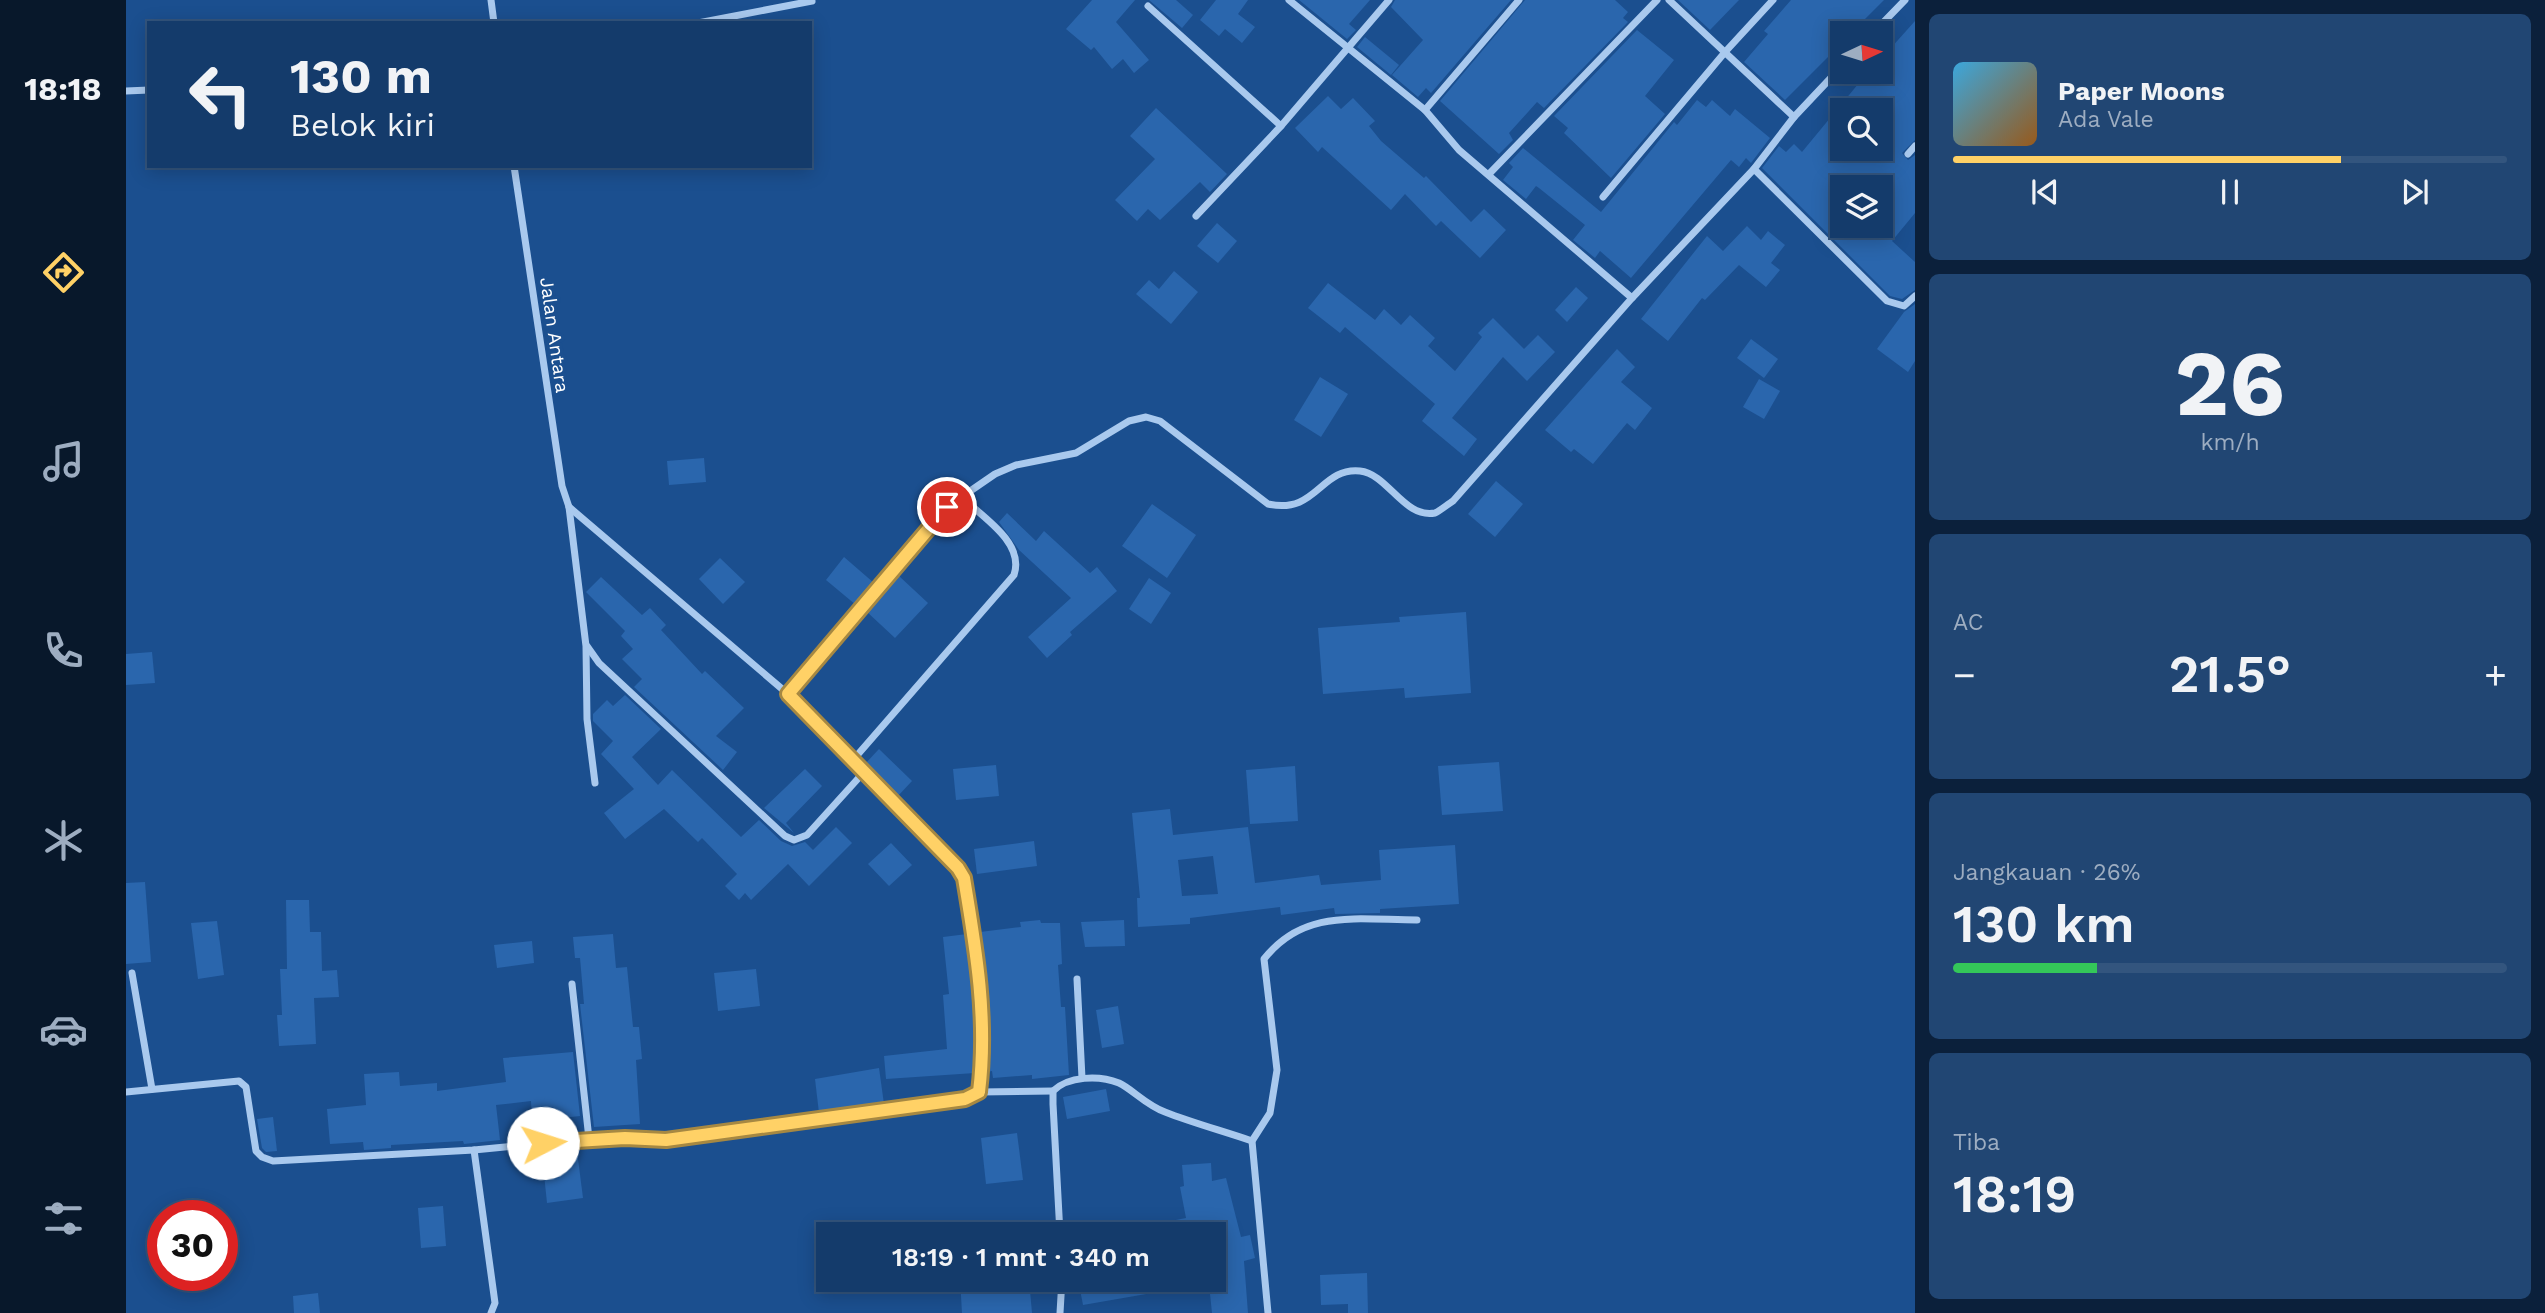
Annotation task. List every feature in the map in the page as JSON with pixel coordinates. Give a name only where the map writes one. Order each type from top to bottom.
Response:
[{"type":"street","points":[[491,0],[494,21]]},
{"type":"street","points":[[1289,0],[1425,110],[1460,150],[1490,173],[1632,298]]},
{"type":"street","points":[[1196,216],[1281,126],[1346,47],[1390,0]]},
{"type":"street","points":[[1425,110],[1519,0]]},
{"type":"street","points":[[1490,173],[1657,0]]},
{"type":"street","points":[[1669,0],[1794,117]]},
{"type":"street","points":[[1603,197],[1726,51],[1773,0]]},
{"type":"street","points":[[1885,21],[1905,0]]},
{"type":"street","points":[[708,21],[812,1]]},
{"type":"street","points":[[1148,6],[1281,126]]},
{"type":"street","points":[[788,694],[947,507],[995,474],[1016,465],[1076,453],[1129,421],[1146,417],[1160,421],[1268,504],[1281,507],[1301,503],[1339,472],[1363,471],[1387,483],[1398,498],[1421,511],[1434,513],[1453,501],[1632,298],[1754,169],[1794,117],[1830,79]]},
{"type":"street","points":[[126,91],[147,90]]},
{"type":"street","points":[[1908,154],[1915,146]]},
{"type":"street","name":"Jalan Antara","points":[[514,168],[562,486],[569,507],[586,646],[587,719],[595,783]]},
{"type":"street","points":[[1754,169],[1887,301],[1904,306],[1915,296]]},
{"type":"street","points":[[853,760],[1014,575],[1018,564],[1009,542],[961,497]]},
{"type":"street","points":[[569,507],[788,694],[958,868],[964,878],[981,987],[983,1040],[979,1092]]},
{"type":"street","points":[[586,646],[599,663],[785,836],[794,840],[807,835],[864,772]]},
{"type":"street","points":[[1268,1313],[1252,1141],[1270,1113],[1277,1070],[1264,960],[1275,945],[1292,932],[1322,920],[1417,920]]},
{"type":"street","points":[[132,973],[152,1089]]},
{"type":"street","points":[[1077,979],[1082,1079]]},
{"type":"street","points":[[572,984],[589,1139]]},
{"type":"street","points":[[126,1092],[239,1081],[246,1087],[256,1151],[262,1157],[273,1161],[474,1150],[589,1139],[666,1140],[965,1099],[979,1092],[1053,1091],[1064,1080],[1082,1079],[1119,1083],[1139,1100],[1163,1112],[1252,1141]]},
{"type":"street","points":[[1053,1091],[1059,1222]]},
{"type":"street","points":[[474,1150],[495,1303],[491,1313]]},
{"type":"street","points":[[1060,1313],[1061,1292]]},
{"type":"building","points":[[1092,0],[1135,0],[1116,22],[1149,60],[1134,73],[1123,59],[1112,69],[1094,47],[1091,50],[1066,29]]},
{"type":"building","points":[[1149,0],[1176,0],[1193,15],[1182,28]]},
{"type":"building","points":[[1216,0],[1248,0],[1238,14],[1255,27],[1242,43],[1225,29],[1219,36],[1200,20]]},
{"type":"building","points":[[1299,0],[1370,0],[1349,24],[1356,30],[1347,39]]},
{"type":"building","points":[[1395,0],[1511,0],[1431,93],[1426,88],[1418,97],[1392,75],[1423,40],[1391,7]]},
{"type":"building","points":[[1525,0],[1615,0],[1628,12],[1623,18],[1628,22],[1544,108],[1537,102],[1509,133],[1513,140],[1499,154],[1440,101]]},
{"type":"building","points":[[1678,0],[1739,0],[1710,30]]},
{"type":"building","points":[[1791,0],[1884,0],[1863,21],[1830,21],[1830,55],[1785,100],[1744,62],[1768,34],[1764,31]]},
{"type":"building","points":[[1915,21],[1915,140],[1902,153],[1908,160],[1915,155],[1915,213],[1892,241],[1915,262],[1915,290],[1902,299],[1890,296],[1832,238],[1893,238],[1893,175],[1830,175],[1830,236],[1762,168],[1779,146],[1786,152],[1794,144],[1802,152],[1830,118],[1830,161],[1893,161],[1893,98],[1847,98],[1858,84],[1894,84],[1894,44]]},
{"type":"building","points":[[1637,30],[1674,60],[1645,96],[1665,114],[1611,178],[1564,133],[1568,128],[1554,116]]},
{"type":"building","points":[[1365,37],[1399,65],[1391,75],[1357,47]]},
{"type":"building","points":[[1328,96],[1341,109],[1353,98],[1375,121],[1369,126],[1381,141],[1424,178],[1426,176],[1471,222],[1484,209],[1506,230],[1480,258],[1441,221],[1436,226],[1405,194],[1391,210],[1322,147],[1318,152],[1295,128]]},
{"type":"building","points":[[1697,100],[1706,107],[1712,100],[1730,116],[1735,109],[1770,138],[1751,163],[1746,158],[1739,167],[1731,160],[1631,278],[1600,251],[1595,258],[1573,240],[1585,225],[1539,188],[1536,186],[1526,199],[1503,180],[1513,167],[1509,163],[1523,148],[1601,212],[1674,122],[1677,125]]},
{"type":"building","points":[[1156,108],[1227,174],[1210,192],[1200,182],[1160,220],[1148,209],[1137,221],[1115,200],[1155,159],[1130,136]]},
{"type":"building","points":[[1217,223],[1237,241],[1218,263],[1197,246]]},
{"type":"building","points":[[1747,226],[1761,240],[1768,231],[1785,245],[1771,263],[1780,270],[1766,287],[1739,265],[1705,300],[1702,298],[1668,341],[1641,319],[1707,236],[1723,251]]},
{"type":"building","points":[[1174,271],[1198,292],[1171,324],[1136,294],[1149,280],[1159,289]]},
{"type":"building","points":[[1328,283],[1375,320],[1384,309],[1401,325],[1410,315],[1435,338],[1428,346],[1455,371],[1482,337],[1478,333],[1493,318],[1524,349],[1538,335],[1555,352],[1527,381],[1503,357],[1452,418],[1477,439],[1464,456],[1422,421],[1435,404],[1345,327],[1340,333],[1308,308]]},
{"type":"building","points":[[1576,287],[1588,298],[1567,322],[1555,310]]},
{"type":"building","points":[[1915,304],[1915,361],[1908,372],[1877,349],[1904,312]]},
{"type":"building","points":[[1751,339],[1778,359],[1764,378],[1737,358]]},
{"type":"building","points":[[1617,349],[1635,367],[1621,382],[1652,408],[1635,430],[1627,423],[1593,464],[1574,449],[1571,452],[1545,430]]},
{"type":"building","points":[[1320,377],[1348,394],[1321,437],[1294,420]]},
{"type":"building","points":[[1759,379],[1780,391],[1764,419],[1743,407]]},
{"type":"building","points":[[704,458],[706,482],[669,485],[667,461]]},
{"type":"building","points":[[1496,481],[1523,504],[1495,537],[1468,514]]},
{"type":"building","points":[[1152,504],[1196,535],[1167,578],[1122,546]]},
{"type":"building","points":[[1007,513],[1036,541],[1044,531],[1090,573],[1097,567],[1117,591],[1070,632],[1072,635],[1047,658],[1028,637],[1071,598],[1019,550],[999,522]]},
{"type":"building","points":[[844,557],[874,583],[856,605],[826,580]]},
{"type":"building","points":[[720,558],[745,582],[723,604],[699,579]]},
{"type":"building","points":[[899,576],[928,603],[895,638],[866,611]]},
{"type":"building","points":[[601,577],[642,615],[650,608],[666,625],[661,630],[702,674],[705,671],[744,708],[716,736],[737,752],[723,770],[634,687],[642,679],[622,659],[633,649],[621,636],[625,631],[586,592]]},
{"type":"building","points":[[1149,578],[1171,593],[1151,624],[1129,609]]},
{"type":"building","points":[[1466,612],[1471,693],[1405,698],[1404,688],[1323,694],[1318,628],[1400,622],[1399,617]]},
{"type":"building","points":[[152,652],[155,683],[126,685],[126,654]]},
{"type":"building","points":[[625,695],[661,729],[632,757],[658,785],[672,770],[741,837],[759,820],[781,841],[792,846],[805,842],[813,850],[836,827],[852,843],[809,886],[788,864],[751,900],[745,893],[739,900],[725,886],[737,874],[702,838],[698,842],[664,809],[625,839],[604,813],[634,789],[601,754],[613,741],[593,721],[593,714],[607,700],[613,706]]},
{"type":"building","points":[[879,749],[912,781],[897,797],[865,764]]},
{"type":"building","points":[[1499,762],[1503,811],[1442,815],[1438,766]]},
{"type":"building","points":[[996,765],[999,796],[956,800],[953,769]]},
{"type":"building","points":[[1295,766],[1298,821],[1250,824],[1246,770]]},
{"type":"building","points":[[805,769],[822,786],[786,823],[794,833],[764,808]]},
{"type":"building","points":[[1170,809],[1173,835],[1248,827],[1255,883],[1319,875],[1321,885],[1381,880],[1379,850],[1455,845],[1459,904],[1380,909],[1380,913],[1335,914],[1334,908],[1281,915],[1280,907],[1190,918],[1190,924],[1138,927],[1137,898],[1140,898],[1132,813]],"holes":[[[1213,856],[1218,894],[1182,896],[1178,860]]]},
{"type":"building","points":[[1034,841],[1037,866],[977,874],[974,849]]},
{"type":"building","points":[[891,843],[912,865],[889,886],[868,864]]},
{"type":"building","points":[[145,882],[151,962],[126,964],[126,883]]},
{"type":"building","points":[[286,900],[309,900],[310,932],[321,932],[322,971],[337,970],[339,997],[314,998],[316,1044],[279,1046],[277,1015],[282,1015],[280,969],[287,969]]},
{"type":"building","points":[[1040,920],[1041,923],[1060,923],[1062,964],[1058,965],[1061,1007],[1065,1007],[1069,1075],[1032,1079],[1032,1075],[993,1078],[992,1071],[987,1072],[988,1011],[980,932],[1021,927],[1020,922]]},
{"type":"building","points":[[1124,920],[1125,946],[1085,947],[1081,922]]},
{"type":"building","points":[[217,921],[224,975],[198,979],[191,923]]},
{"type":"building","points":[[613,934],[616,968],[627,967],[633,1027],[639,1027],[642,1059],[636,1060],[640,1124],[594,1127],[580,1004],[584,1004],[580,958],[575,958],[573,937]]},
{"type":"building","points":[[967,934],[976,1012],[975,1073],[886,1079],[884,1056],[947,1049],[943,995],[949,994],[943,937]]},
{"type":"building","points":[[532,941],[534,963],[497,968],[494,945]]},
{"type":"building","points":[[756,969],[760,1006],[718,1011],[714,973]]},
{"type":"building","points":[[1118,1006],[1124,1044],[1102,1048],[1096,1010]]},
{"type":"building","points":[[573,1052],[580,1116],[553,1119],[554,1136],[533,1138],[531,1101],[496,1105],[500,1140],[464,1144],[463,1141],[391,1145],[391,1148],[364,1150],[363,1142],[330,1144],[327,1109],[366,1105],[364,1074],[399,1072],[400,1086],[437,1083],[437,1091],[506,1082],[503,1058]]},
{"type":"building","points":[[879,1068],[884,1104],[819,1113],[815,1079]]},
{"type":"building","points":[[1106,1089],[1110,1111],[1067,1119],[1063,1097]]},
{"type":"building","points":[[273,1117],[277,1151],[266,1152],[262,1148],[257,1119]]},
{"type":"building","points":[[1017,1133],[1023,1180],[986,1184],[981,1138]]},
{"type":"building","points":[[577,1151],[583,1198],[547,1203],[542,1155]]},
{"type":"building","points":[[1211,1163],[1212,1181],[1226,1178],[1241,1237],[1250,1235],[1255,1258],[1244,1261],[1248,1313],[1212,1313],[1210,1292],[1226,1292],[1226,1222],[1165,1222],[1186,1218],[1180,1187],[1184,1186],[1182,1165]]},
{"type":"building","points":[[443,1206],[446,1246],[421,1248],[418,1208]]},
{"type":"building","points":[[1367,1273],[1368,1313],[1348,1313],[1348,1304],[1321,1305],[1320,1275]]},
{"type":"building","points":[[961,1292],[1030,1292],[1032,1313],[962,1313]]},
{"type":"building","points":[[1080,1292],[1158,1292],[1083,1305]]},
{"type":"building","points":[[318,1293],[320,1313],[294,1313],[293,1296]]},
{"type":"route","points":[[543,1143],[625,1138],[666,1140],[965,1099],[979,1092],[983,1040],[981,987],[964,878],[958,868],[788,694],[947,507]]}]
